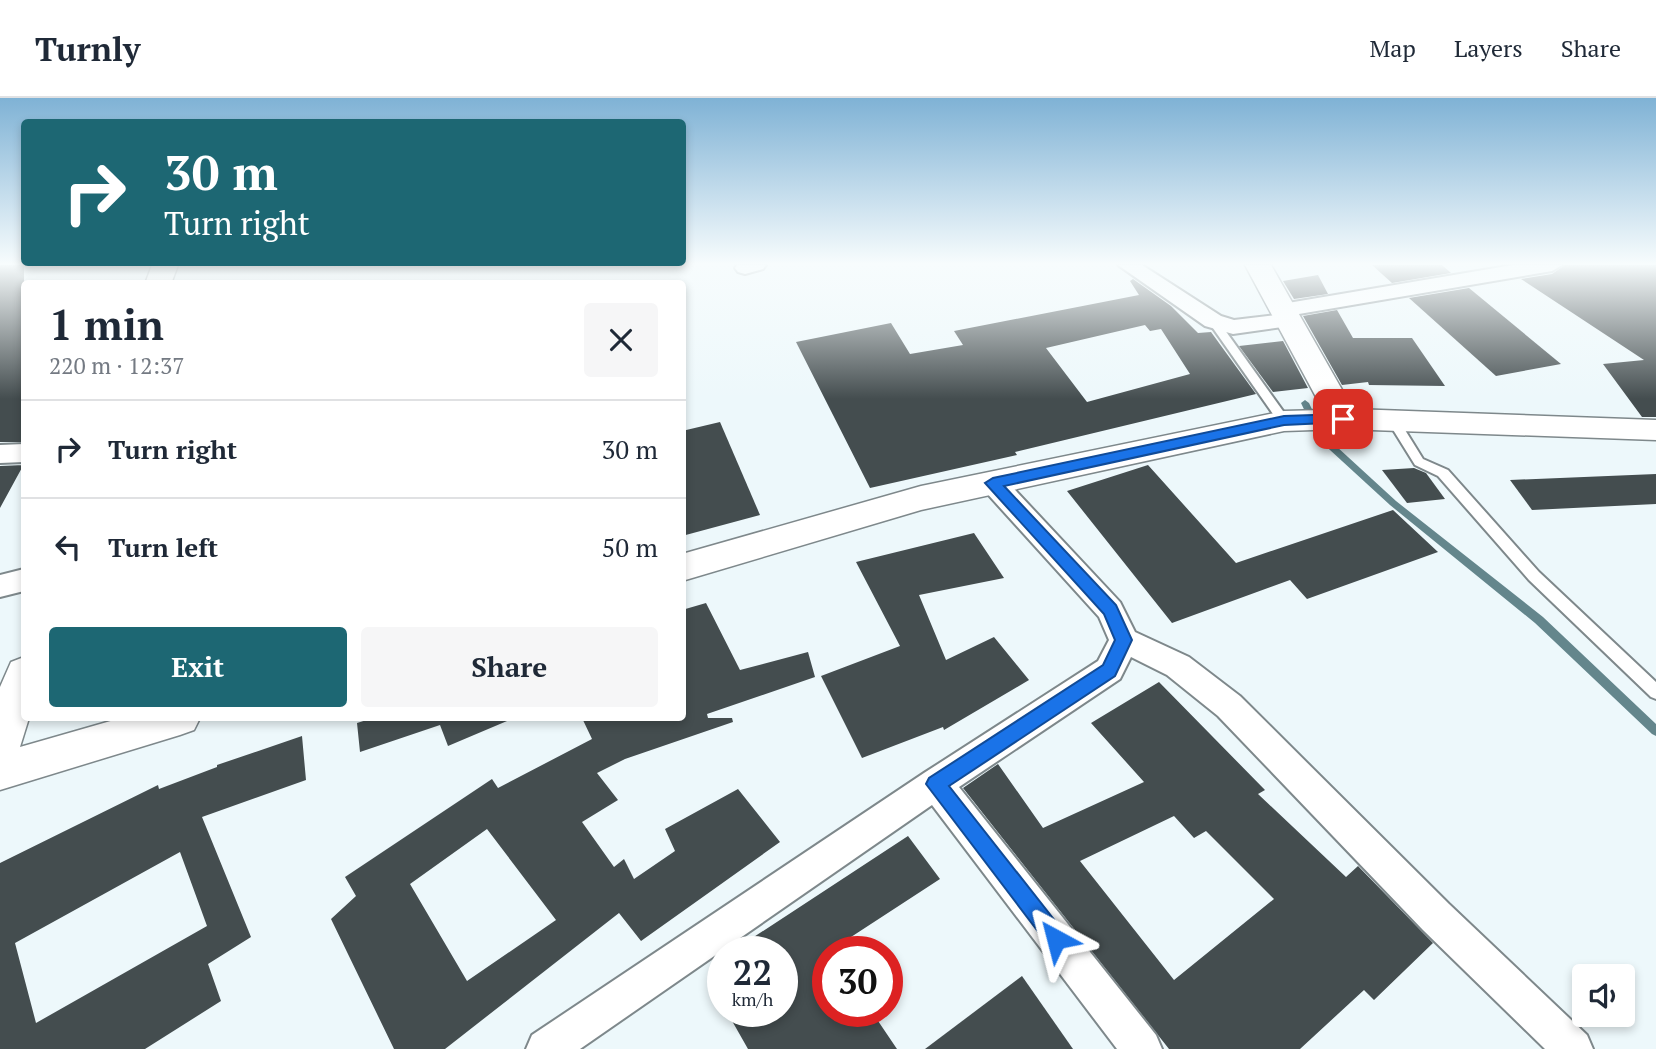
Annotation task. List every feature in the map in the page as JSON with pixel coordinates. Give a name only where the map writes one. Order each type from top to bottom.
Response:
[{"type":"street","points":[[1195,309],[1213,321],[1233,327],[1315,309]]},
{"type":"street","points":[[1282,309],[1343,419]]},
{"type":"street","points":[[686,568],[922,498],[1284,421],[1343,419],[1656,430]]},
{"type":"street","points":[[0,454],[21,453]]},
{"type":"street","points":[[993,483],[1110,610],[1124,640],[1178,666],[1229,706],[1408,888],[1573,1049]]},
{"type":"street","points":[[0,586],[21,581]]},
{"type":"street","points":[[546,1049],[1109,670],[1124,640]]},
{"type":"street","points":[[0,746],[21,682]]},
{"type":"street","points":[[0,771],[170,721]]},
{"type":"street","points":[[936,784],[1142,1049]]},
{"type":"lane","points":[[1213,321],[1284,421]]},
{"type":"lane","points":[[1393,421],[1419,462],[1443,473],[1534,576],[1656,692]]},
{"type":"building","points":[[0,309],[21,309],[21,442],[0,442]]},
{"type":"building","points":[[1065,309],[1174,309],[1198,333],[1211,332],[1256,394],[1015,452],[1017,455],[870,488],[796,342],[891,323],[910,354],[963,345],[954,331]],"holes":[[[1145,325],[1150,331],[1161,329],[1190,374],[1087,402],[1046,348]]]},
{"type":"building","points":[[1422,309],[1495,309],[1561,364],[1496,376]]},
{"type":"building","points":[[1567,309],[1656,309],[1656,417],[1642,417],[1603,364],[1644,360]]},
{"type":"building","points":[[1337,310],[1353,338],[1412,338],[1445,386],[1369,385],[1368,382],[1342,385],[1303,316]]},
{"type":"building","points":[[1283,341],[1308,388],[1273,392],[1239,346]]},
{"type":"building","points":[[720,422],[760,515],[686,535],[686,430]]},
{"type":"building","points":[[21,465],[0,508],[0,466]]},
{"type":"building","points":[[1148,465],[1236,563],[1393,510],[1438,552],[1307,599],[1290,580],[1172,623],[1067,491]]},
{"type":"building","points":[[1414,468],[1426,473],[1445,499],[1407,503],[1382,470]]},
{"type":"building","points":[[1656,474],[1656,504],[1532,510],[1510,480]]},
{"type":"building","points":[[974,533],[1004,578],[919,595],[946,660],[994,637],[1029,680],[944,730],[943,727],[862,758],[821,676],[900,646],[856,562]]},
{"type":"building","points":[[706,603],[740,670],[808,652],[815,677],[707,714],[708,718],[732,718],[733,722],[625,759],[597,773],[618,800],[582,822],[614,867],[624,859],[634,879],[675,851],[665,829],[738,789],[780,842],[641,941],[619,913],[445,1049],[394,1049],[331,919],[356,896],[345,877],[492,779],[498,788],[592,739],[583,721],[686,721],[686,609]],"holes":[[[487,829],[556,920],[467,981],[410,884]]]},
{"type":"building","points":[[1159,682],[1265,790],[1258,794],[1346,877],[1358,866],[1433,943],[1374,1000],[1364,990],[1300,1049],[1169,1049],[963,788],[998,764],[1043,828],[1144,782],[1091,723]],"holes":[[[1174,816],[1194,838],[1206,831],[1274,899],[1174,980],[1080,861]]]},
{"type":"building","points":[[507,721],[448,746],[440,725],[360,752],[357,723]]},
{"type":"building","points":[[302,736],[306,780],[202,817],[251,937],[208,964],[221,1001],[145,1049],[0,1049],[0,863],[158,785],[159,789],[217,765]],"holes":[[[180,852],[207,926],[36,1023],[15,943]]]},
{"type":"building","points":[[908,836],[940,879],[853,936],[812,936],[812,1027],[882,1027],[897,1049],[748,1049],[736,1027],[798,1027],[798,936],[755,936]]},
{"type":"building","points":[[1022,976],[1073,1049],[925,1049]]},
{"type":"waterway","points":[[1305,403],[1321,437],[1393,503],[1539,620],[1656,731]]},
{"type":"route","points":[[1056,939],[936,784],[1109,670],[1124,640],[1110,610],[993,483],[1284,421],[1343,419]]}]
